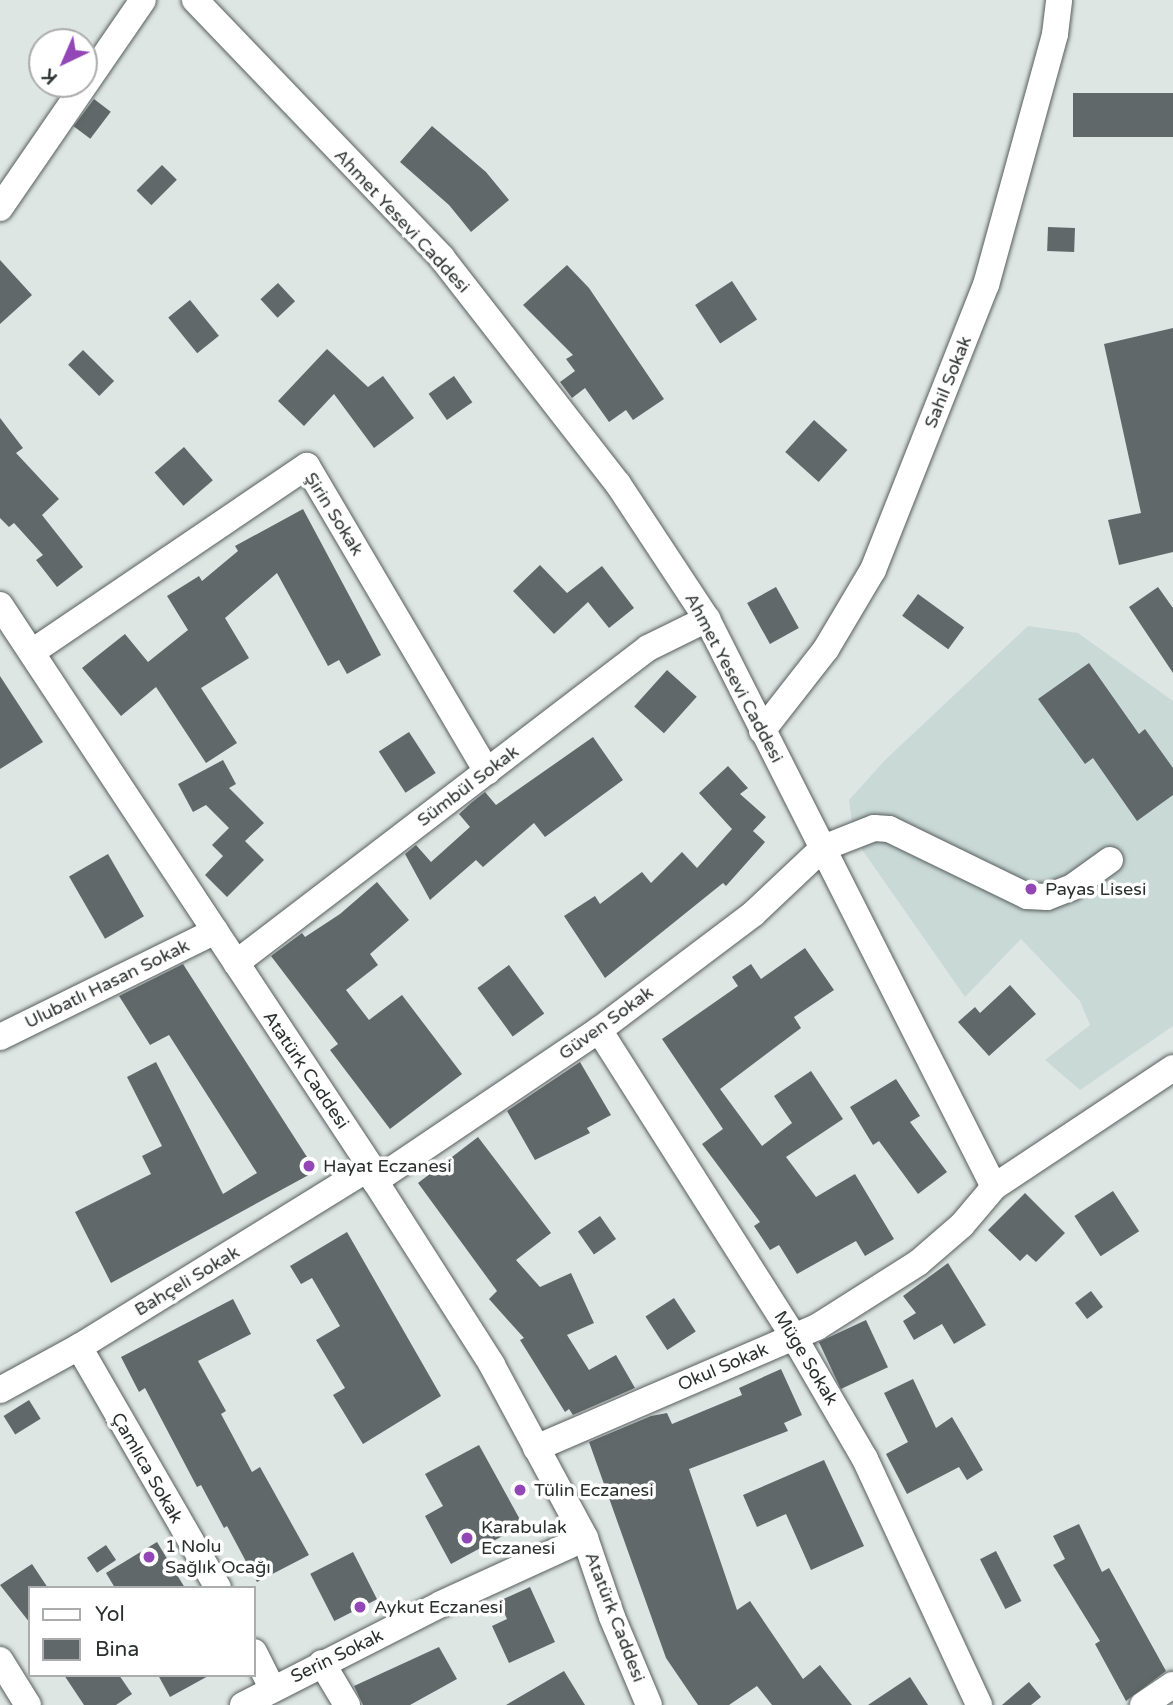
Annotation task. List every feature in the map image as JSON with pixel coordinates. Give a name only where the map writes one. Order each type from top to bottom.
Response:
[{"type":"street","points":[[0,208],[143,0]]},
{"type":"street","name":"Ahmet Yesevi Caddesi","points":[[195,0],[442,258],[618,484],[707,619],[994,1187]]},
{"type":"street","name":"Sahil Sokak","points":[[762,731],[826,649],[873,570],[986,285],[1055,34],[1059,0]]},
{"type":"street","name":"Şirin Sokak","points":[[32,652],[307,466],[487,772]]},
{"type":"street","name":"Sümbül Sokak","points":[[236,963],[648,648],[707,619]]},
{"type":"street","name":"Atatürk Caddesi","points":[[4,620],[32,652],[215,930],[373,1174],[492,1365],[585,1538],[612,1617],[649,1705]]},
{"type":"street","points":[[823,848],[874,828],[889,829],[1027,896],[1047,897],[1071,888],[1110,860]]},
{"type":"street","name":"Güven Sokak","points":[[373,1174],[599,1030],[753,914],[823,848]]},
{"type":"street","name":"Ulubatlı Hasan Sokak","points":[[0,1037],[215,930]]},
{"type":"street","name":"Müge Sokak","points":[[599,1030],[794,1337],[865,1459],[979,1705]]},
{"type":"street","points":[[994,1187],[1173,1068]]},
{"type":"street","name":"Bahçeli Sokak","points":[[0,1390],[79,1347],[373,1174]]},
{"type":"street","name":"Okul Sokak","points":[[536,1448],[794,1337],[918,1263],[962,1225],[994,1187]]},
{"type":"street","name":"Çamlıca Sokak","points":[[79,1347],[217,1586]]},
{"type":"street","name":"Serin Sokak","points":[[243,1705],[323,1663],[585,1538]]},
{"type":"street","points":[[256,1656],[272,1688]]},
{"type":"street","points":[[0,1660],[28,1705]]},
{"type":"street","points":[[323,1663],[348,1705]]},
{"type":"street","points":[[1143,1705],[1173,1685]]},
{"type":"shaded area","name":"Payas Lisesi","points":[[1028,626],[1078,633],[1173,701],[1173,1026],[1080,1090],[1045,1060],[1090,1025],[1080,1001],[1021,939],[965,997],[854,838],[849,800],[885,760]]},
{"type":"building","points":[[1073,93],[1173,93],[1173,137],[1073,137]]},
{"type":"building","points":[[94,99],[111,112],[90,139],[74,126]]},
{"type":"building","points":[[432,126],[486,172],[509,200],[471,232],[449,205],[400,162]]},
{"type":"building","points":[[162,165],[177,180],[151,205],[137,190]]},
{"type":"building","points":[[1048,227],[1075,228],[1074,252],[1047,251]]},
{"type":"building","points":[[0,260],[32,295],[0,324]]},
{"type":"building","points":[[567,265],[589,288],[664,399],[633,420],[626,410],[609,422],[585,388],[572,398],[560,382],[575,371],[566,359],[573,355],[523,305]]},
{"type":"building","points":[[732,281],[757,320],[720,344],[695,305]]},
{"type":"building","points":[[278,283],[295,301],[277,318],[260,299]]},
{"type":"building","points":[[190,300],[219,336],[197,353],[168,318]]},
{"type":"building","points":[[1173,328],[1173,552],[1119,565],[1108,520],[1141,513],[1104,344]]},
{"type":"building","points":[[327,349],[368,387],[383,376],[414,418],[374,448],[334,394],[304,426],[278,401]]},
{"type":"building","points":[[83,350],[114,381],[99,396],[68,365]]},
{"type":"building","points":[[454,376],[472,402],[447,420],[429,394]]},
{"type":"building","points":[[0,418],[23,448],[16,453],[59,499],[42,515],[83,567],[57,587],[36,560],[43,555],[14,523],[9,527],[0,518]]},
{"type":"building","points":[[814,420],[847,450],[819,482],[785,452]]},
{"type":"building","points":[[184,447],[213,480],[183,506],[155,473]]},
{"type":"building","points":[[303,509],[381,655],[347,674],[339,660],[328,666],[277,573],[225,618],[249,658],[201,688],[237,743],[206,763],[156,687],[121,716],[82,668],[125,634],[148,662],[188,630],[167,596],[199,576],[202,581],[238,551],[235,546]]},
{"type":"building","points":[[540,565],[567,593],[602,566],[634,608],[609,628],[588,602],[554,634],[513,591]]},
{"type":"building","points":[[776,587],[799,628],[770,644],[747,603]]},
{"type":"building","points":[[1158,587],[1173,608],[1173,673],[1129,607]]},
{"type":"building","points":[[918,594],[964,628],[948,649],[902,616]]},
{"type":"building","points":[[1089,663],[1139,734],[1145,729],[1173,768],[1173,795],[1137,821],[1093,758],[1085,764],[1038,699]]},
{"type":"building","points":[[667,670],[697,697],[664,733],[634,706]]},
{"type":"building","points":[[0,676],[43,742],[0,769]]},
{"type":"building","points":[[409,732],[436,773],[405,793],[379,752]]},
{"type":"building","points":[[593,737],[623,780],[545,837],[534,823],[483,867],[476,860],[430,900],[405,854],[416,845],[431,862],[470,827],[459,814],[485,792],[496,805]]},
{"type":"building","points":[[223,760],[236,784],[229,788],[264,823],[245,841],[264,860],[227,897],[205,875],[223,856],[212,845],[229,828],[206,805],[193,812],[178,784]]},
{"type":"building","points":[[728,766],[748,788],[740,794],[766,817],[753,831],[765,842],[726,886],[723,883],[605,978],[564,916],[595,896],[600,904],[642,872],[651,883],[682,852],[697,868],[732,829],[699,793]]},
{"type":"building","points":[[108,854],[144,916],[105,939],[69,876]]},
{"type":"building","points":[[377,882],[409,920],[370,954],[378,965],[346,990],[369,1020],[402,995],[462,1074],[390,1129],[330,1050],[338,1044],[271,956],[302,933],[305,937],[340,914]]},
{"type":"building","points":[[805,948],[834,990],[794,1017],[801,1028],[720,1089],[762,1146],[792,1123],[774,1096],[811,1071],[843,1119],[786,1157],[816,1197],[855,1174],[894,1239],[865,1256],[856,1241],[797,1274],[779,1245],[770,1250],[754,1226],[760,1222],[702,1144],[723,1129],[662,1039],[738,986],[732,977],[751,964],[761,979]]},
{"type":"building","points":[[183,964],[316,1171],[111,1283],[75,1212],[151,1174],[142,1156],[162,1146],[127,1077],[156,1062],[223,1194],[257,1173],[169,1035],[150,1045],[119,996]]},
{"type":"building","points":[[509,965],[544,1014],[513,1036],[477,988]]},
{"type":"building","points":[[1010,985],[1036,1014],[989,1056],[958,1022],[975,1007],[980,1013]]},
{"type":"building","points":[[580,1062],[611,1115],[587,1128],[590,1133],[535,1160],[507,1111]]},
{"type":"building","points":[[896,1079],[920,1116],[910,1122],[947,1172],[918,1194],[879,1141],[873,1145],[850,1107]]},
{"type":"building","points":[[478,1137],[551,1233],[516,1260],[540,1287],[571,1273],[594,1323],[567,1335],[589,1370],[616,1355],[635,1388],[573,1415],[569,1409],[565,1412],[520,1340],[524,1338],[489,1299],[497,1291],[418,1183]]},
{"type":"building","points":[[1113,1191],[1139,1231],[1101,1256],[1074,1216]]},
{"type":"building","points":[[1025,1193],[1065,1233],[1036,1262],[1027,1254],[1020,1261],[988,1230]]},
{"type":"building","points":[[600,1216],[616,1239],[594,1254],[578,1231]]},
{"type":"building","points":[[347,1232],[441,1396],[363,1444],[333,1395],[345,1388],[316,1340],[340,1326],[312,1278],[301,1284],[290,1266]]},
{"type":"building","points":[[948,1263],[986,1325],[954,1344],[942,1324],[914,1340],[903,1321],[916,1313],[903,1296]]},
{"type":"building","points":[[1091,1291],[1103,1307],[1087,1319],[1075,1303]]},
{"type":"building","points":[[674,1298],[696,1332],[667,1350],[645,1317]]},
{"type":"building","points":[[233,1299],[251,1334],[198,1361],[226,1411],[221,1414],[252,1472],[260,1467],[309,1555],[257,1582],[227,1526],[224,1528],[201,1485],[197,1487],[145,1388],[139,1392],[121,1357]]},
{"type":"building","points":[[866,1320],[888,1367],[841,1389],[819,1342]]},
{"type":"building","points":[[781,1369],[802,1415],[784,1423],[788,1431],[689,1469],[737,1610],[750,1601],[803,1679],[820,1665],[852,1705],[772,1705],[757,1686],[729,1705],[698,1705],[666,1658],[589,1442],[651,1416],[667,1413],[672,1424],[742,1395],[739,1388]]},
{"type":"building","points":[[913,1379],[936,1428],[952,1417],[983,1470],[967,1480],[959,1467],[907,1494],[886,1454],[908,1442],[884,1393]]},
{"type":"building","points":[[29,1400],[41,1419],[15,1435],[4,1416]]},
{"type":"building","points":[[479,1445],[523,1525],[451,1564],[425,1516],[443,1506],[425,1474]]},
{"type":"building","points":[[824,1460],[864,1546],[811,1570],[786,1514],[757,1527],[743,1495]]},
{"type":"building","points":[[1079,1524],[1102,1572],[1109,1568],[1166,1671],[1126,1701],[1095,1644],[1100,1641],[1053,1565],[1065,1559],[1053,1536]]},
{"type":"building","name":"1 Nolu Sağlık Ocağı","points":[[157,1542],[184,1586],[114,1586],[106,1573]]},
{"type":"building","points":[[106,1545],[116,1560],[97,1573],[87,1558]]},
{"type":"building","points":[[996,1551],[1021,1601],[1005,1609],[980,1559]]},
{"type":"building","points":[[353,1552],[377,1599],[334,1621],[310,1574]]},
{"type":"building","points":[[32,1564],[47,1586],[28,1586],[28,1620],[0,1585]]},
{"type":"building","points":[[530,1587],[555,1642],[509,1663],[492,1626],[507,1619],[499,1601]]},
{"type":"building","points":[[439,1647],[457,1679],[410,1705],[363,1705],[354,1686]]},
{"type":"building","points":[[564,1671],[585,1705],[506,1705]]},
{"type":"building","points":[[65,1677],[120,1677],[132,1694],[116,1705],[84,1705]]},
{"type":"building","points":[[159,1677],[206,1677],[170,1697]]},
{"type":"building","points":[[910,1677],[928,1705],[868,1705]]},
{"type":"building","points":[[1029,1682],[1041,1697],[1031,1705],[1002,1705]]},
{"type":"place","name":"Payas Lisesi","points":[[1031,889]]},
{"type":"place","name":"Hayat Eczanesi","points":[[309,1166]]},
{"type":"place","name":"Tülin Eczanesi","points":[[520,1490]]},
{"type":"place","name":"Karabulak Eczanesi","points":[[467,1538]]},
{"type":"place","name":"1 Nolu Sağlık Ocağı","points":[[149,1557]]},
{"type":"place","name":"Aykut Eczanesi","points":[[360,1607]]}]
